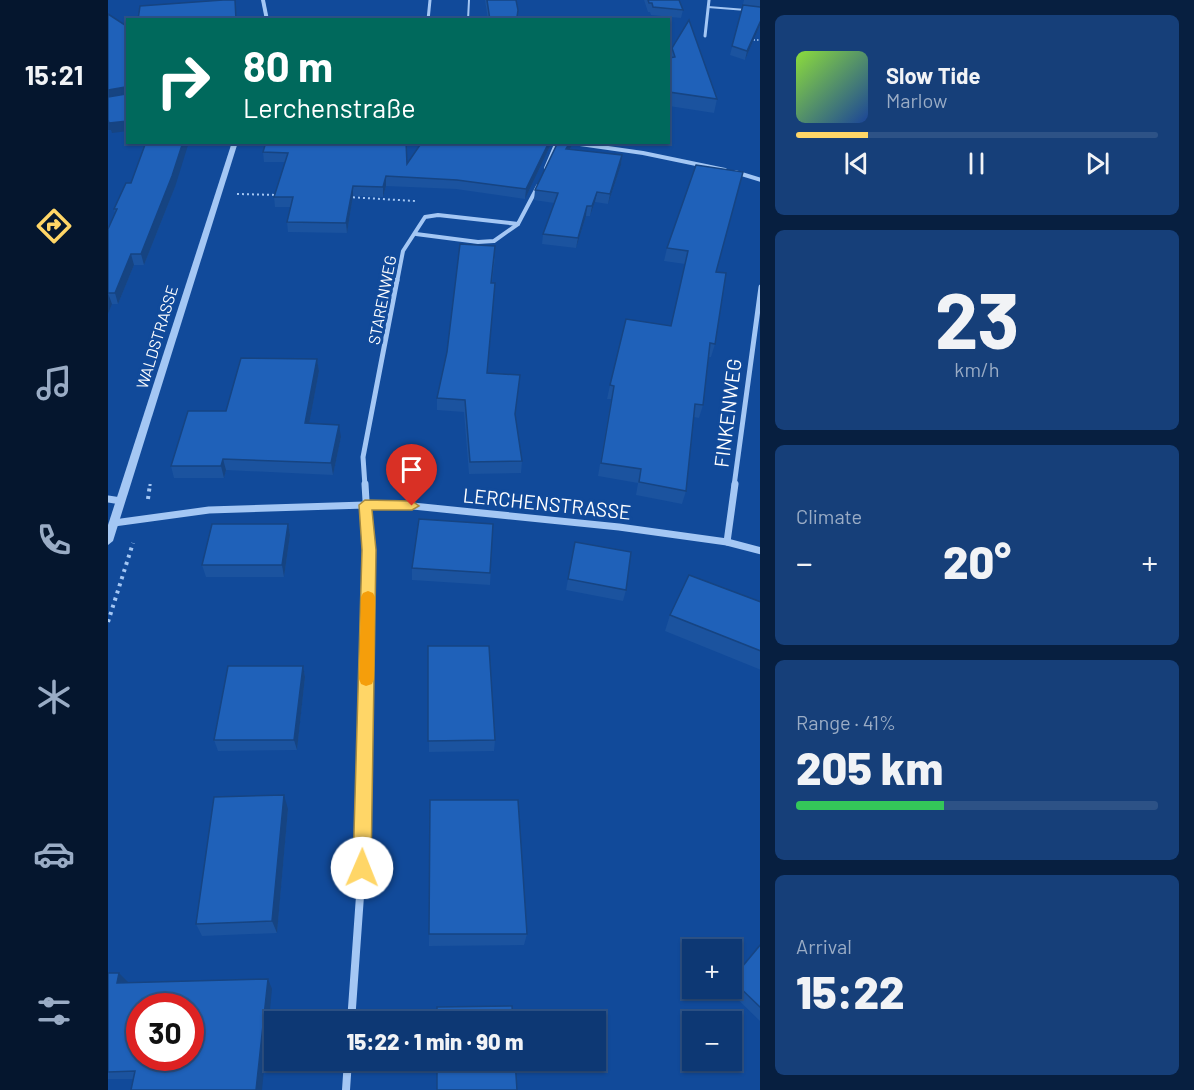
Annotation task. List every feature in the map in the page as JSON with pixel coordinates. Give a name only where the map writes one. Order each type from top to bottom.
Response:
[{"type":"street","points":[[263,0],[267,18]]},
{"type":"street","points":[[428,18],[430,0]]},
{"type":"street","points":[[705,36],[709,0]]},
{"type":"street","name":"WALDSTRASSE","points":[[108,541],[234,144]]},
{"type":"street","points":[[543,175],[556,144]]},
{"type":"street","points":[[579,144],[692,162],[760,180]]},
{"type":"street","points":[[416,234],[478,242],[495,241],[518,224],[539,184]]},
{"type":"street","points":[[426,217],[438,215],[518,224]]},
{"type":"street","name":"STARENWEG","points":[[352,1011],[362,868],[369,550],[363,457],[403,251],[416,234],[415,230],[426,217]]},
{"type":"street","name":"FINKENWEG","points":[[727,542],[760,287]]},
{"type":"street","points":[[108,499],[121,501]]},
{"type":"street","name":"LERCHENSTRASSE","points":[[114,524],[209,510],[365,505],[412,506],[620,527],[727,542],[760,551]]},
{"type":"street","points":[[346,1090],[347,1071]]},
{"type":"lane","points":[[468,18],[469,0]]},
{"type":"lane","points":[[708,7],[750,11]]},
{"type":"path","points":[[749,39],[760,40]]},
{"type":"path","points":[[218,194],[281,195]]},
{"type":"path","points":[[338,197],[417,201],[426,217]]},
{"type":"building","points":[[235,0],[236,18],[138,18],[140,6]]},
{"type":"building","points":[[487,0],[516,0],[517,17],[520,18],[490,18]]},
{"type":"building","points":[[648,0],[679,0],[683,10],[653,7]]},
{"type":"building","points":[[743,5],[760,7],[760,22],[747,51],[732,46]]},
{"type":"building","points":[[108,14],[126,26],[126,88],[108,90]]},
{"type":"building","points":[[689,20],[717,99],[670,92],[670,58],[675,57],[672,48]]},
{"type":"building","points":[[126,94],[126,121],[109,123],[108,97]]},
{"type":"building","points":[[145,144],[182,144],[141,254],[131,254],[115,293],[108,293],[108,229],[117,209],[114,209],[126,183],[131,183]]},
{"type":"building","points":[[265,144],[406,144],[407,164],[421,144],[548,144],[526,189],[457,180],[386,176],[383,187],[353,186],[346,223],[287,222],[293,197],[274,197],[288,153],[263,152]]},
{"type":"building","points":[[557,144],[569,144],[566,149],[622,155],[610,194],[597,192],[592,206],[587,206],[578,238],[543,234],[558,193],[535,190]]},
{"type":"building","points":[[696,165],[743,172],[716,272],[726,273],[715,344],[710,343],[703,405],[695,404],[686,491],[639,482],[641,469],[601,463],[614,386],[610,385],[626,319],[671,326],[688,251],[667,248]]},
{"type":"building","points":[[460,244],[495,246],[491,283],[495,283],[487,373],[520,375],[515,414],[522,461],[470,462],[465,400],[437,398],[447,352]]},
{"type":"building","points":[[241,358],[317,359],[305,423],[339,425],[331,463],[223,459],[221,466],[171,466],[188,411],[226,411]]},
{"type":"building","points":[[419,519],[493,524],[490,573],[412,568]]},
{"type":"building","points":[[212,524],[288,524],[282,565],[202,565]]},
{"type":"building","points":[[575,542],[631,552],[626,590],[568,579]]},
{"type":"building","points":[[689,575],[760,602],[760,651],[670,615]]},
{"type":"building","points":[[428,646],[489,646],[495,740],[428,741]]},
{"type":"building","points":[[228,666],[303,666],[294,740],[214,740]]},
{"type":"building","points":[[284,795],[272,921],[196,924],[214,797]]},
{"type":"building","points":[[430,800],[518,800],[527,934],[429,934]]},
{"type":"building","points":[[760,945],[760,1007],[742,990],[742,967]]},
{"type":"building","points":[[108,973],[119,973],[117,983],[268,979],[256,1090],[131,1090],[135,1071],[108,1072]]},
{"type":"building","points":[[512,1006],[512,1011],[437,1011],[437,1007]]},
{"type":"building","points":[[437,1071],[516,1071],[517,1090],[437,1090]]},
{"type":"slow traffic","points":[[366,679],[368,597]]},
{"type":"route","points":[[362,868],[369,550],[365,505],[412,506]]}]
